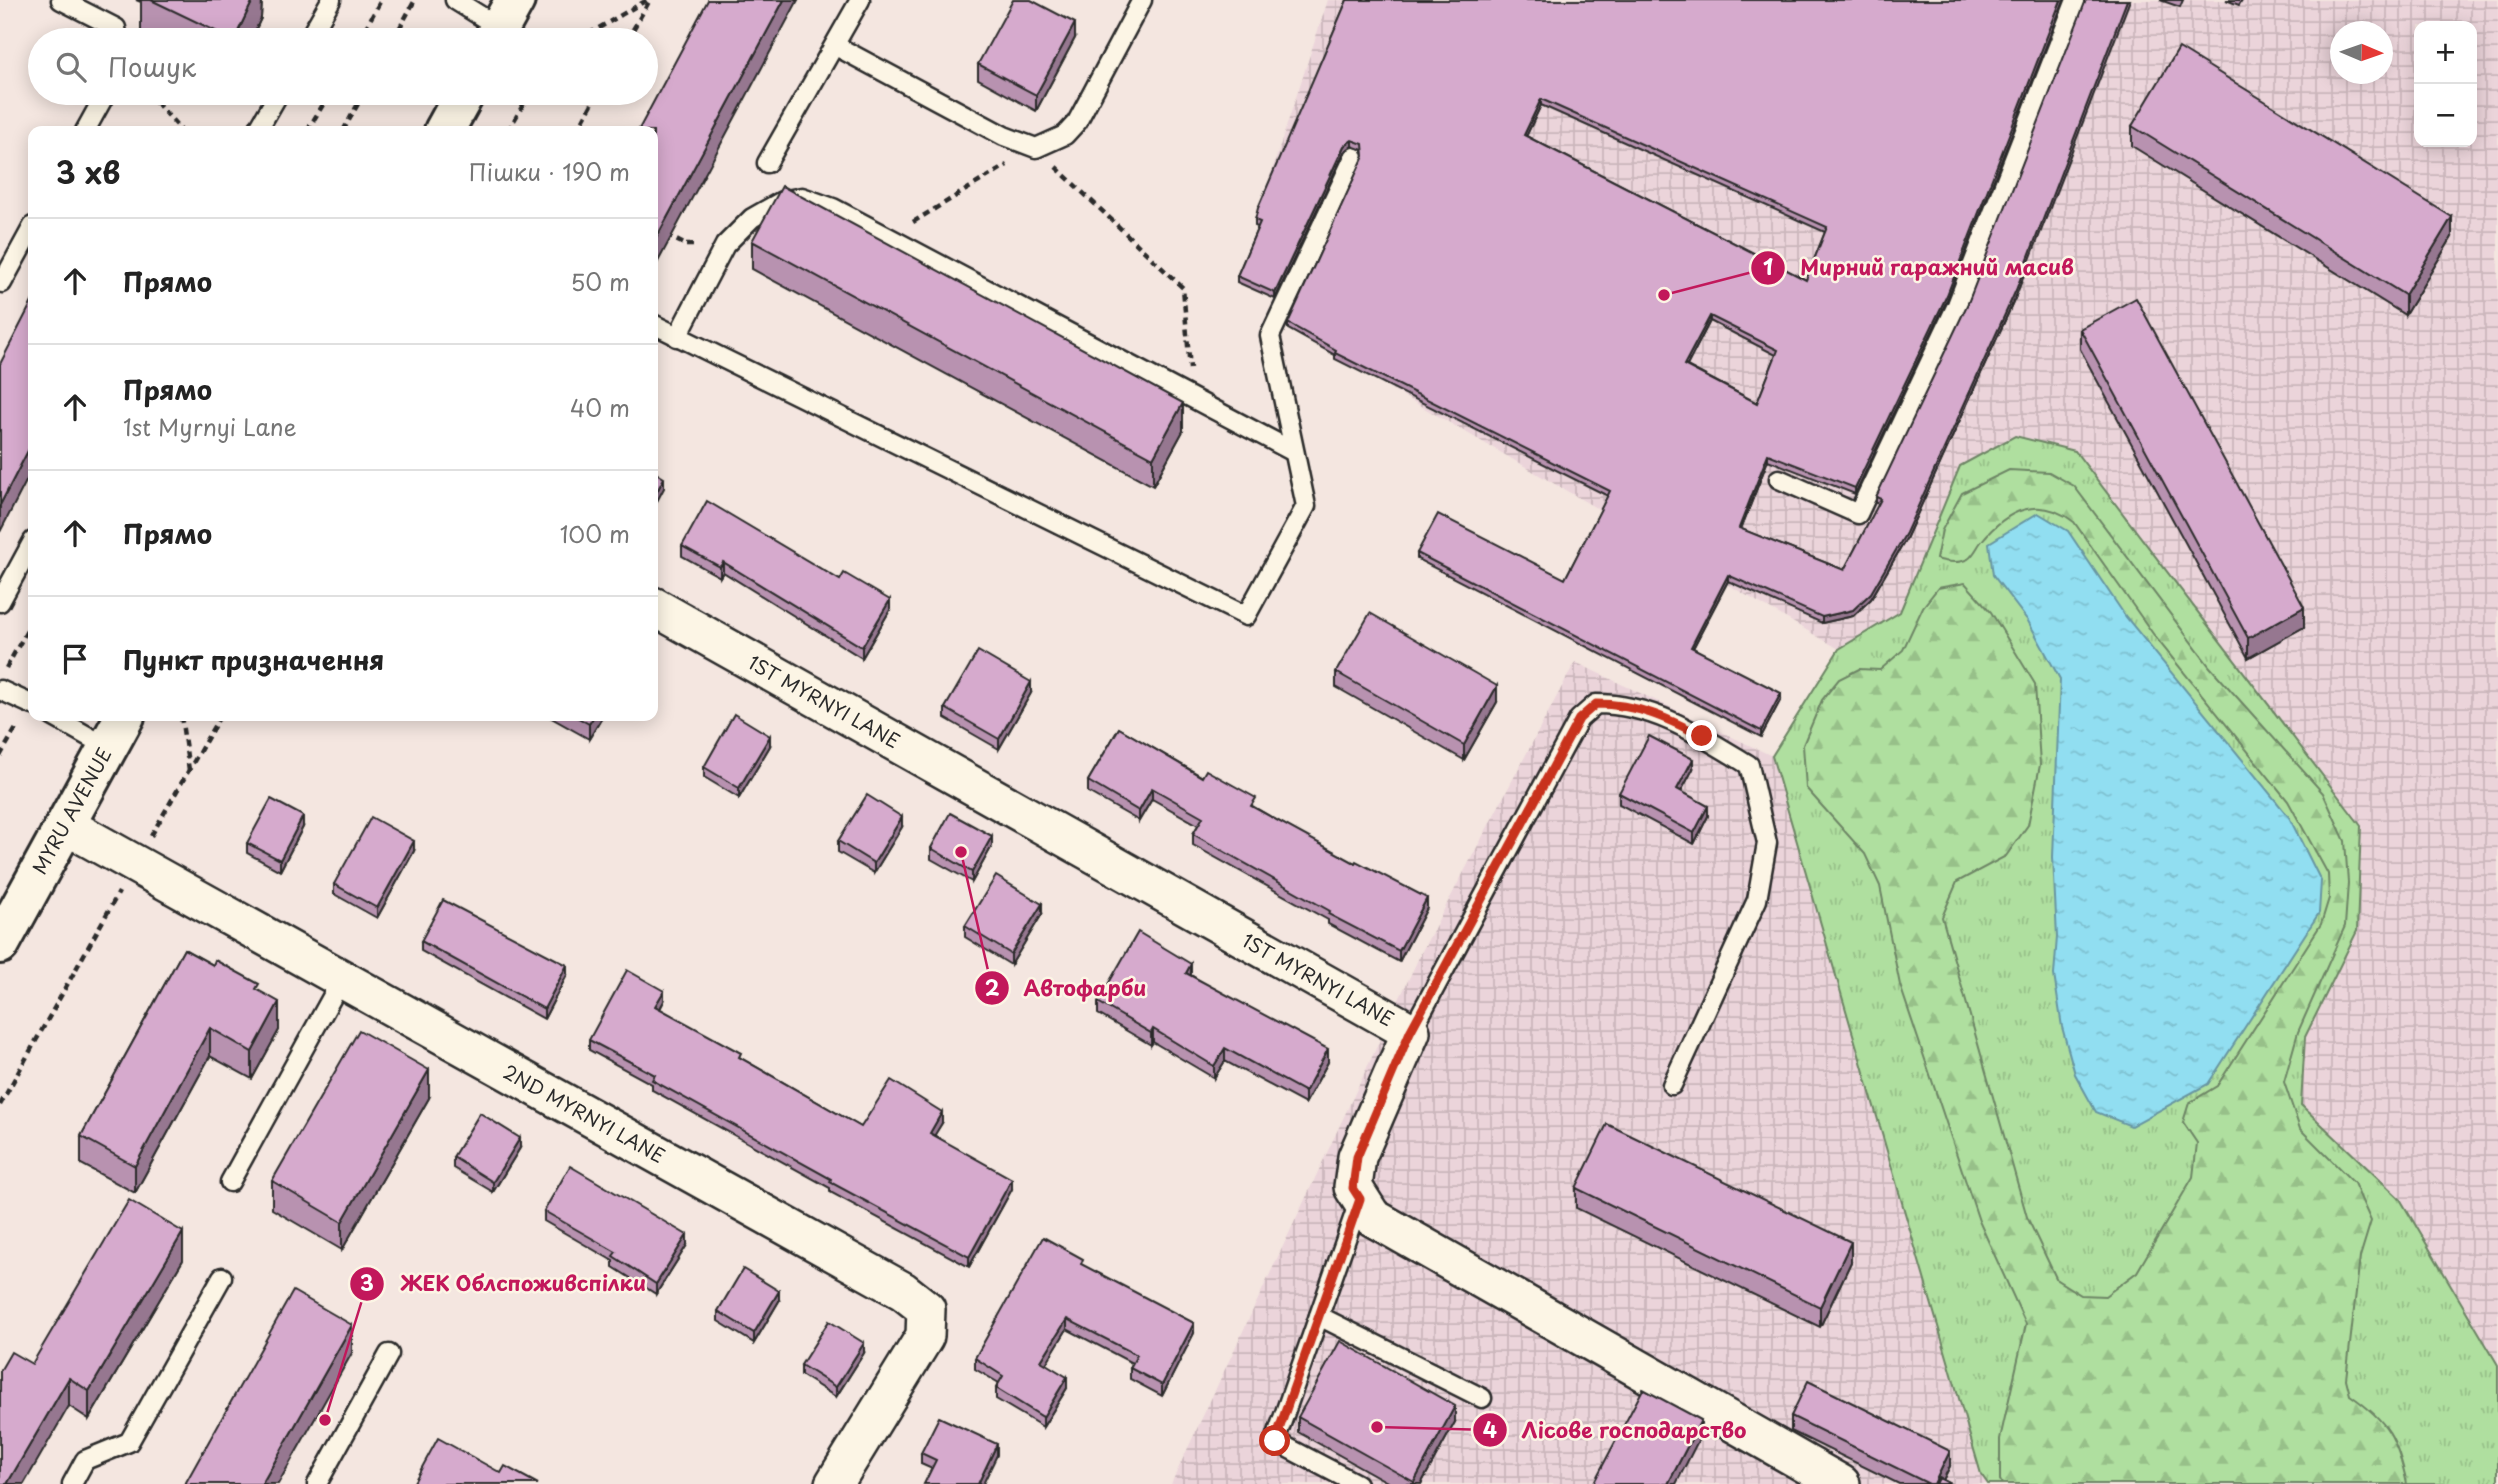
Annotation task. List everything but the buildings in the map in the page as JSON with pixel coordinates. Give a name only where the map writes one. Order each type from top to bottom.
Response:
[{"type":"main road","points":[[447,126],[458,105]]},
{"type":"main road","name":"MYRU AVENUE","points":[[0,944],[116,732]]},
{"type":"street","name":"1ST MYRNYI LANE","points":[[658,609],[1410,1032],[1357,1157],[1353,1188],[1360,1199]]},
{"type":"street","name":"2ND MYRNYI LANE","points":[[65,825],[903,1291],[926,1309],[925,1336],[834,1484]]},
{"type":"street","points":[[1360,1199],[1372,1217],[1840,1484]]},
{"type":"lane","points":[[61,0],[116,28]]},
{"type":"lane","points":[[315,28],[331,0]]},
{"type":"lane","points":[[455,0],[503,23]]},
{"type":"lane","points":[[767,163],[860,0]]},
{"type":"lane","points":[[836,46],[1004,136],[1036,148],[1065,135],[1077,122],[1142,0]]},
{"type":"lane","points":[[1779,479],[1858,514],[1957,305],[2076,0]]},
{"type":"lane","points":[[88,126],[99,105]]},
{"type":"lane","points":[[260,126],[272,105]]},
{"type":"lane","points":[[658,327],[1246,616],[1306,506],[1270,336],[1354,157]]},
{"type":"lane","points":[[677,337],[725,245],[752,218],[782,201],[802,197],[833,208],[1294,452]]},
{"type":"lane","points":[[2,283],[28,235]]},
{"type":"lane","points":[[0,602],[28,550]]},
{"type":"lane","points":[[0,690],[28,703]]},
{"type":"lane","points":[[1410,1032],[1579,719],[1596,704],[1620,704],[1656,712],[1749,765],[1767,843],[1757,900],[1672,1085]]},
{"type":"lane","points":[[72,721],[116,732]]},
{"type":"lane","points":[[230,1182],[342,979]]},
{"type":"lane","points":[[1357,1484],[1275,1441],[1360,1199]]},
{"type":"lane","points":[[72,1484],[85,1460],[129,1442],[222,1277]]},
{"type":"lane","points":[[1319,1316],[1482,1398]]},
{"type":"lane","points":[[317,1484],[389,1354]]},
{"type":"path","points":[[366,28],[381,0]]},
{"type":"path","points":[[400,28],[415,0]]},
{"type":"path","points":[[599,28],[648,0]]},
{"type":"path","points":[[633,28],[648,0]]},
{"type":"path","points":[[159,105],[178,126]]},
{"type":"path","points":[[310,126],[323,105]]},
{"type":"path","points":[[346,126],[359,105]]},
{"type":"path","points":[[512,126],[523,105]]},
{"type":"path","points":[[580,126],[591,105]]},
{"type":"path","points":[[888,237],[1036,148],[1183,288],[1193,398]]},
{"type":"path","points":[[664,234],[717,260]]},
{"type":"path","points":[[0,680],[28,633]]},
{"type":"path","points":[[182,721],[189,771]]},
{"type":"path","points":[[0,1105],[217,721]]},
{"type":"shaded area","points":[[1328,0],[2498,0],[2498,1365],[2400,1199],[2301,1105],[2305,1037],[2357,931],[1960,466],[1900,612],[1839,649],[1288,329],[1305,261],[1258,213]]},
{"type":"shaded area","points":[[1575,662],[1772,756],[1981,1474],[1988,1484],[1171,1484],[1421,953]]},
{"type":"green space","points":[[2015,436],[2075,451],[2361,826],[2357,931],[2305,1037],[2301,1105],[2400,1199],[2498,1365],[2498,1484],[1988,1484],[1981,1474],[1772,756],[1839,649],[1900,612],[1960,466]]},
{"type":"green space","points":[[2009,470],[2049,472],[2074,486],[2210,667],[2323,793],[2345,841],[2348,883],[2345,926],[2298,1032],[2284,1082],[2300,1129],[2354,1183],[2371,1221],[2360,1257],[2346,1379],[2350,1395],[2374,1414],[2389,1432],[2399,1454],[2407,1484],[2002,1484],[2000,1480],[2000,1439],[2026,1324],[1979,1221],[1900,985],[1880,886],[1865,854],[1806,788],[1803,745],[1822,700],[1839,679],[1859,669],[1880,670],[1903,650],[1923,607],[1938,588],[1965,583],[1991,612],[2035,684],[2040,765],[2028,825],[2006,856],[1957,882],[1942,917],[2027,1217],[2057,1280],[2081,1295],[2105,1296],[2137,1272],[2193,1177],[2197,1143],[2183,1122],[2189,1103],[2217,1086],[2321,924],[2329,898],[2328,874],[2288,801],[2156,638],[2074,522],[2049,509],[2024,509],[2002,521],[1968,559],[1952,562],[1936,559],[1942,530],[1962,493]]},
{"type":"water","points":[[2038,513],[2068,531],[2126,617],[2289,817],[2321,881],[2319,913],[2208,1084],[2131,1126],[2096,1112],[2075,1074],[2062,1027],[2054,975],[2057,937],[2053,857],[2060,679],[2028,621],[1993,575],[1989,543]]},
{"type":"place","name":"Мирний гаражний масив","points":[[1664,295]]},
{"type":"place","name":"Автофарби","points":[[961,852]]},
{"type":"place","name":"ЖЕК Облспоживспілки","points":[[325,1420]]},
{"type":"place","name":"Лісове господарство","points":[[1377,1427]]},
{"type":"route","points":[[1275,1441],[1360,1199],[1353,1188],[1357,1157],[1397,1061],[1545,777],[1579,719],[1596,704],[1620,704],[1656,712],[1702,736]]}]
